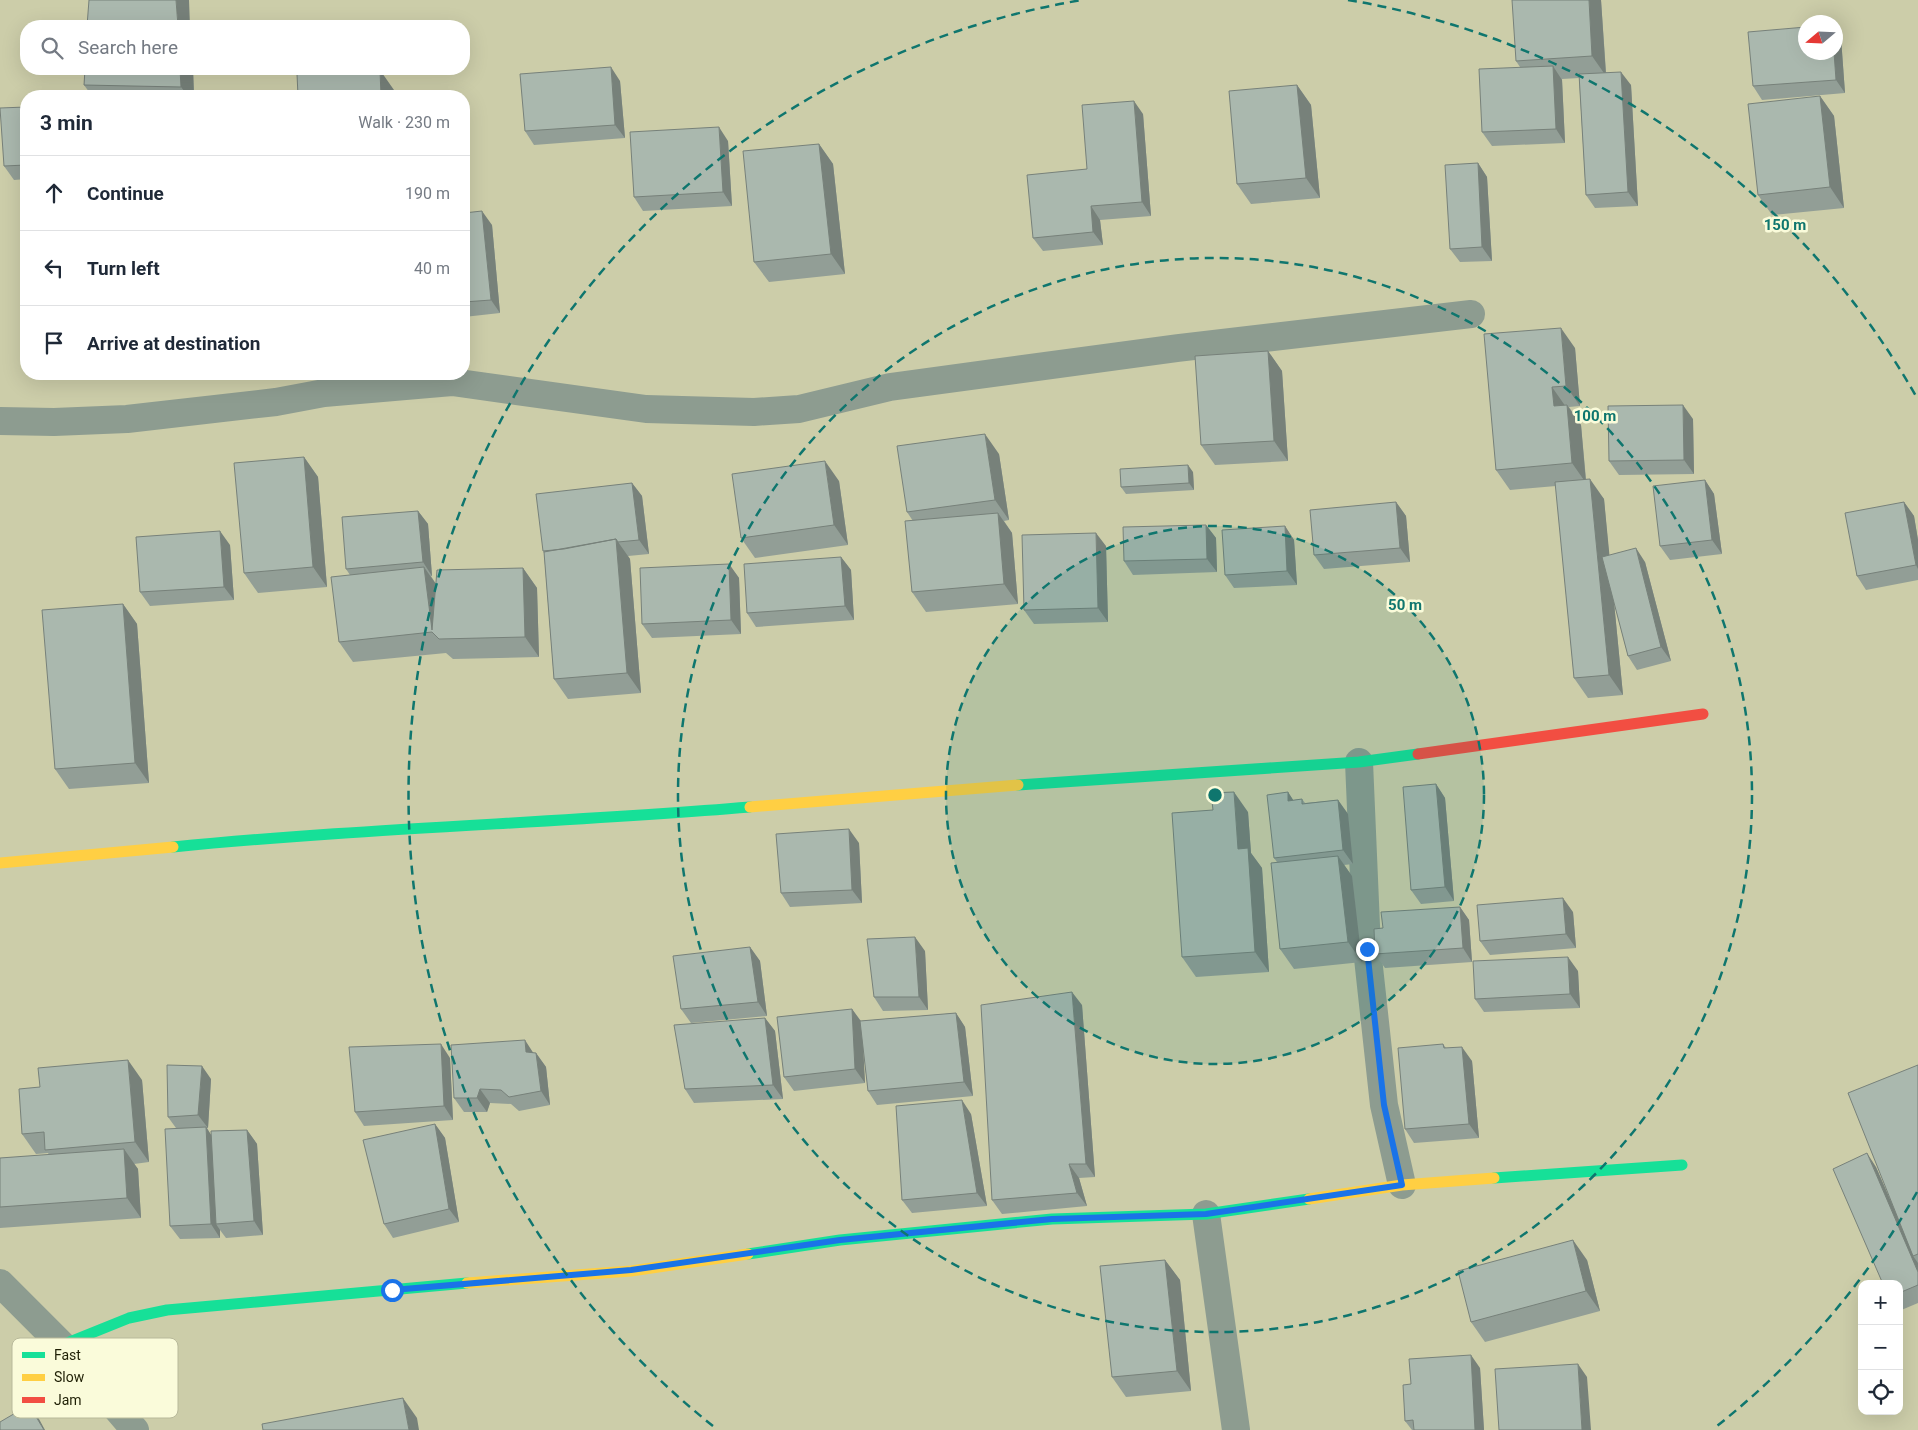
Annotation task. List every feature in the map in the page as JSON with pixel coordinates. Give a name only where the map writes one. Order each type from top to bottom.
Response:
[{"type":"street","points":[[0,421],[54,422],[127,419],[276,402],[324,393],[452,382],[646,409],[754,412],[799,409],[890,387],[1178,348],[1471,314]]},
{"type":"street","points":[[0,863],[264,838],[634,817],[1004,786],[1359,762],[1703,714]]},
{"type":"street","points":[[1359,762],[1367,949],[1384,1105],[1402,1185]]},
{"type":"street","points":[[79,1338],[129,1318],[167,1310],[631,1270],[840,1240],[1052,1219],[1206,1214],[1402,1185],[1682,1165]]},
{"type":"street","points":[[1206,1214],[1236,1430]]},
{"type":"street","points":[[0,1283],[55,1338]]},
{"type":"street","points":[[125,1418],[135,1430]]},
{"type":"building","points":[[89,0],[176,0],[178,20],[87,20]]},
{"type":"building","points":[[1512,0],[1589,0],[1592,56],[1516,61]]},
{"type":"building","points":[[1798,28],[1798,60],[1835,60],[1836,80],[1753,86],[1748,32]]},
{"type":"building","points":[[1553,66],[1556,129],[1482,132],[1479,69]]},
{"type":"building","points":[[611,67],[615,125],[525,131],[520,74]]},
{"type":"building","points":[[1621,72],[1628,192],[1586,195],[1579,74]]},
{"type":"building","points":[[85,75],[180,75],[181,87],[84,85]]},
{"type":"building","points":[[297,75],[380,75],[381,90],[298,90]]},
{"type":"building","points":[[1297,85],[1306,178],[1237,184],[1229,91]]},
{"type":"building","points":[[1820,96],[1830,187],[1758,195],[1748,104]]},
{"type":"building","points":[[1134,101],[1142,202],[1091,206],[1093,232],[1033,238],[1027,175],[1087,169],[1082,105]]},
{"type":"building","points":[[20,107],[20,165],[4,166],[0,108]]},
{"type":"building","points":[[719,127],[723,192],[634,197],[630,132]]},
{"type":"building","points":[[819,144],[831,254],[754,262],[743,151]]},
{"type":"building","points":[[1478,163],[1482,247],[1450,249],[1445,165]]},
{"type":"building","points":[[482,211],[491,300],[470,302],[470,212]]},
{"type":"building","points":[[1561,328],[1566,386],[1552,387],[1554,406],[1567,405],[1572,463],[1496,470],[1484,334]]},
{"type":"building","points":[[1268,351],[1274,441],[1201,445],[1195,356]]},
{"type":"building","points":[[1683,405],[1684,460],[1609,461],[1608,406]]},
{"type":"building","points":[[985,434],[995,500],[907,512],[897,446]]},
{"type":"building","points":[[304,457],[313,567],[244,573],[234,463]]},
{"type":"building","points":[[825,461],[834,525],[741,538],[732,474]]},
{"type":"building","points":[[1188,465],[1189,483],[1121,487],[1120,469]]},
{"type":"building","points":[[1590,479],[1609,675],[1574,678],[1555,482]]},
{"type":"building","points":[[1705,480],[1712,540],[1660,546],[1653,486]]},
{"type":"building","points":[[632,483],[639,540],[618,542],[616,539],[543,551],[536,494]]},
{"type":"building","points":[[1396,502],[1400,548],[1314,555],[1310,510]]},
{"type":"building","points":[[1904,502],[1916,565],[1857,576],[1845,513]]},
{"type":"building","points":[[418,511],[423,562],[346,569],[342,517]]},
{"type":"building","points":[[998,513],[1004,584],[912,592],[905,521]]},
{"type":"building","points":[[1206,525],[1207,559],[1124,561],[1123,527]]},
{"type":"building","points":[[1285,526],[1287,571],[1225,575],[1222,530]]},
{"type":"building","points":[[220,531],[224,587],[140,592],[136,537]]},
{"type":"building","points":[[1096,533],[1098,608],[1024,610],[1022,535]]},
{"type":"building","points":[[616,539],[627,673],[554,679],[544,552]]},
{"type":"building","points":[[1636,548],[1661,647],[1628,656],[1602,557]]},
{"type":"building","points":[[841,557],[845,606],[747,613],[744,564]]},
{"type":"building","points":[[729,564],[731,620],[642,624],[640,568]]},
{"type":"building","points":[[424,567],[432,630],[437,570],[523,568],[525,637],[439,639],[432,632],[339,642],[331,577]]},
{"type":"building","points":[[123,604],[135,763],[55,769],[42,610]]},
{"type":"building","points":[[1436,784],[1445,887],[1411,890],[1403,787]]},
{"type":"building","points":[[1234,792],[1238,849],[1248,848],[1255,952],[1182,957],[1172,813],[1213,810],[1211,793]]},
{"type":"building","points":[[1288,792],[1288,801],[1302,799],[1302,804],[1338,800],[1343,850],[1274,858],[1267,795]]},
{"type":"building","points":[[849,829],[852,890],[781,893],[776,834]]},
{"type":"building","points":[[1338,856],[1348,942],[1280,949],[1271,863]]},
{"type":"building","points":[[1563,898],[1566,934],[1480,941],[1477,905]]},
{"type":"building","points":[[1460,907],[1463,948],[1375,954],[1374,929],[1383,928],[1381,912]]},
{"type":"building","points":[[915,937],[919,997],[874,997],[867,939]]},
{"type":"building","points":[[750,947],[758,1002],[681,1009],[673,956]]},
{"type":"building","points":[[1568,957],[1570,994],[1475,999],[1473,961]]},
{"type":"building","points":[[1072,992],[1086,1164],[1069,1164],[1077,1193],[992,1200],[981,1005]]},
{"type":"building","points":[[852,1009],[855,1069],[784,1077],[777,1017]]},
{"type":"building","points":[[956,1013],[964,1082],[868,1091],[860,1021]]},
{"type":"building","points":[[765,1018],[773,1085],[685,1089],[674,1025]]},
{"type":"building","points":[[525,1040],[526,1052],[536,1053],[541,1091],[509,1097],[501,1090],[480,1089],[477,1098],[454,1098],[451,1045]]},
{"type":"building","points":[[441,1044],[444,1106],[355,1112],[349,1047]]},
{"type":"building","points":[[1443,1044],[1444,1048],[1462,1047],[1469,1124],[1405,1129],[1398,1048]]},
{"type":"building","points":[[128,1060],[135,1142],[45,1150],[44,1132],[22,1134],[19,1089],[40,1087],[38,1068]]},
{"type":"building","points":[[167,1065],[202,1066],[198,1115],[168,1117]]},
{"type":"building","points":[[1918,1065],[1918,1254],[1913,1256],[1848,1093]]},
{"type":"building","points":[[962,1100],[977,1193],[902,1200],[896,1106]]},
{"type":"building","points":[[435,1124],[449,1209],[384,1224],[363,1140]]},
{"type":"building","points":[[206,1127],[211,1224],[170,1226],[165,1129]]},
{"type":"building","points":[[247,1130],[254,1221],[216,1224],[211,1131]]},
{"type":"building","points":[[124,1149],[127,1198],[0,1207],[0,1158]]},
{"type":"building","points":[[1867,1153],[1918,1272],[1918,1285],[1903,1291],[1903,1280],[1881,1280],[1833,1169]]},
{"type":"building","points":[[1573,1240],[1586,1291],[1471,1322],[1458,1271]]},
{"type":"building","points":[[1165,1260],[1177,1371],[1112,1377],[1100,1266]]},
{"type":"building","points":[[1471,1355],[1475,1430],[1414,1430],[1413,1420],[1405,1421],[1403,1385],[1411,1384],[1409,1359]]},
{"type":"building","points":[[1578,1364],[1582,1430],[1499,1430],[1495,1369]]},
{"type":"building","points":[[403,1398],[409,1430],[263,1430],[262,1424]]},
{"type":"building","points":[[12,1415],[12,1418],[37,1418],[44,1430],[0,1430],[0,1422]]},
{"type":"traffic: fast","points":[[1018,785],[1359,762],[1418,754]]},
{"type":"traffic: fast","points":[[173,847],[317,835],[750,807]]},
{"type":"traffic: fast","points":[[1494,1178],[1682,1165]]},
{"type":"traffic: fast","points":[[748,1254],[840,1240],[1052,1219],[1206,1214],[1309,1199]]},
{"type":"traffic: fast","points":[[79,1338],[129,1318],[167,1310],[467,1283]]},
{"type":"traffic: slow","points":[[750,807],[1018,785]]},
{"type":"traffic: slow","points":[[0,863],[173,847]]},
{"type":"traffic: slow","points":[[1309,1199],[1402,1185],[1494,1178]]},
{"type":"traffic: slow","points":[[467,1283],[631,1271],[748,1254]]},
{"type":"traffic: jam","points":[[1418,754],[1703,714]]},
{"type":"route","points":[[392,1290],[631,1270],[840,1240],[1052,1219],[1206,1214],[1402,1185],[1384,1105],[1367,949]]}]
